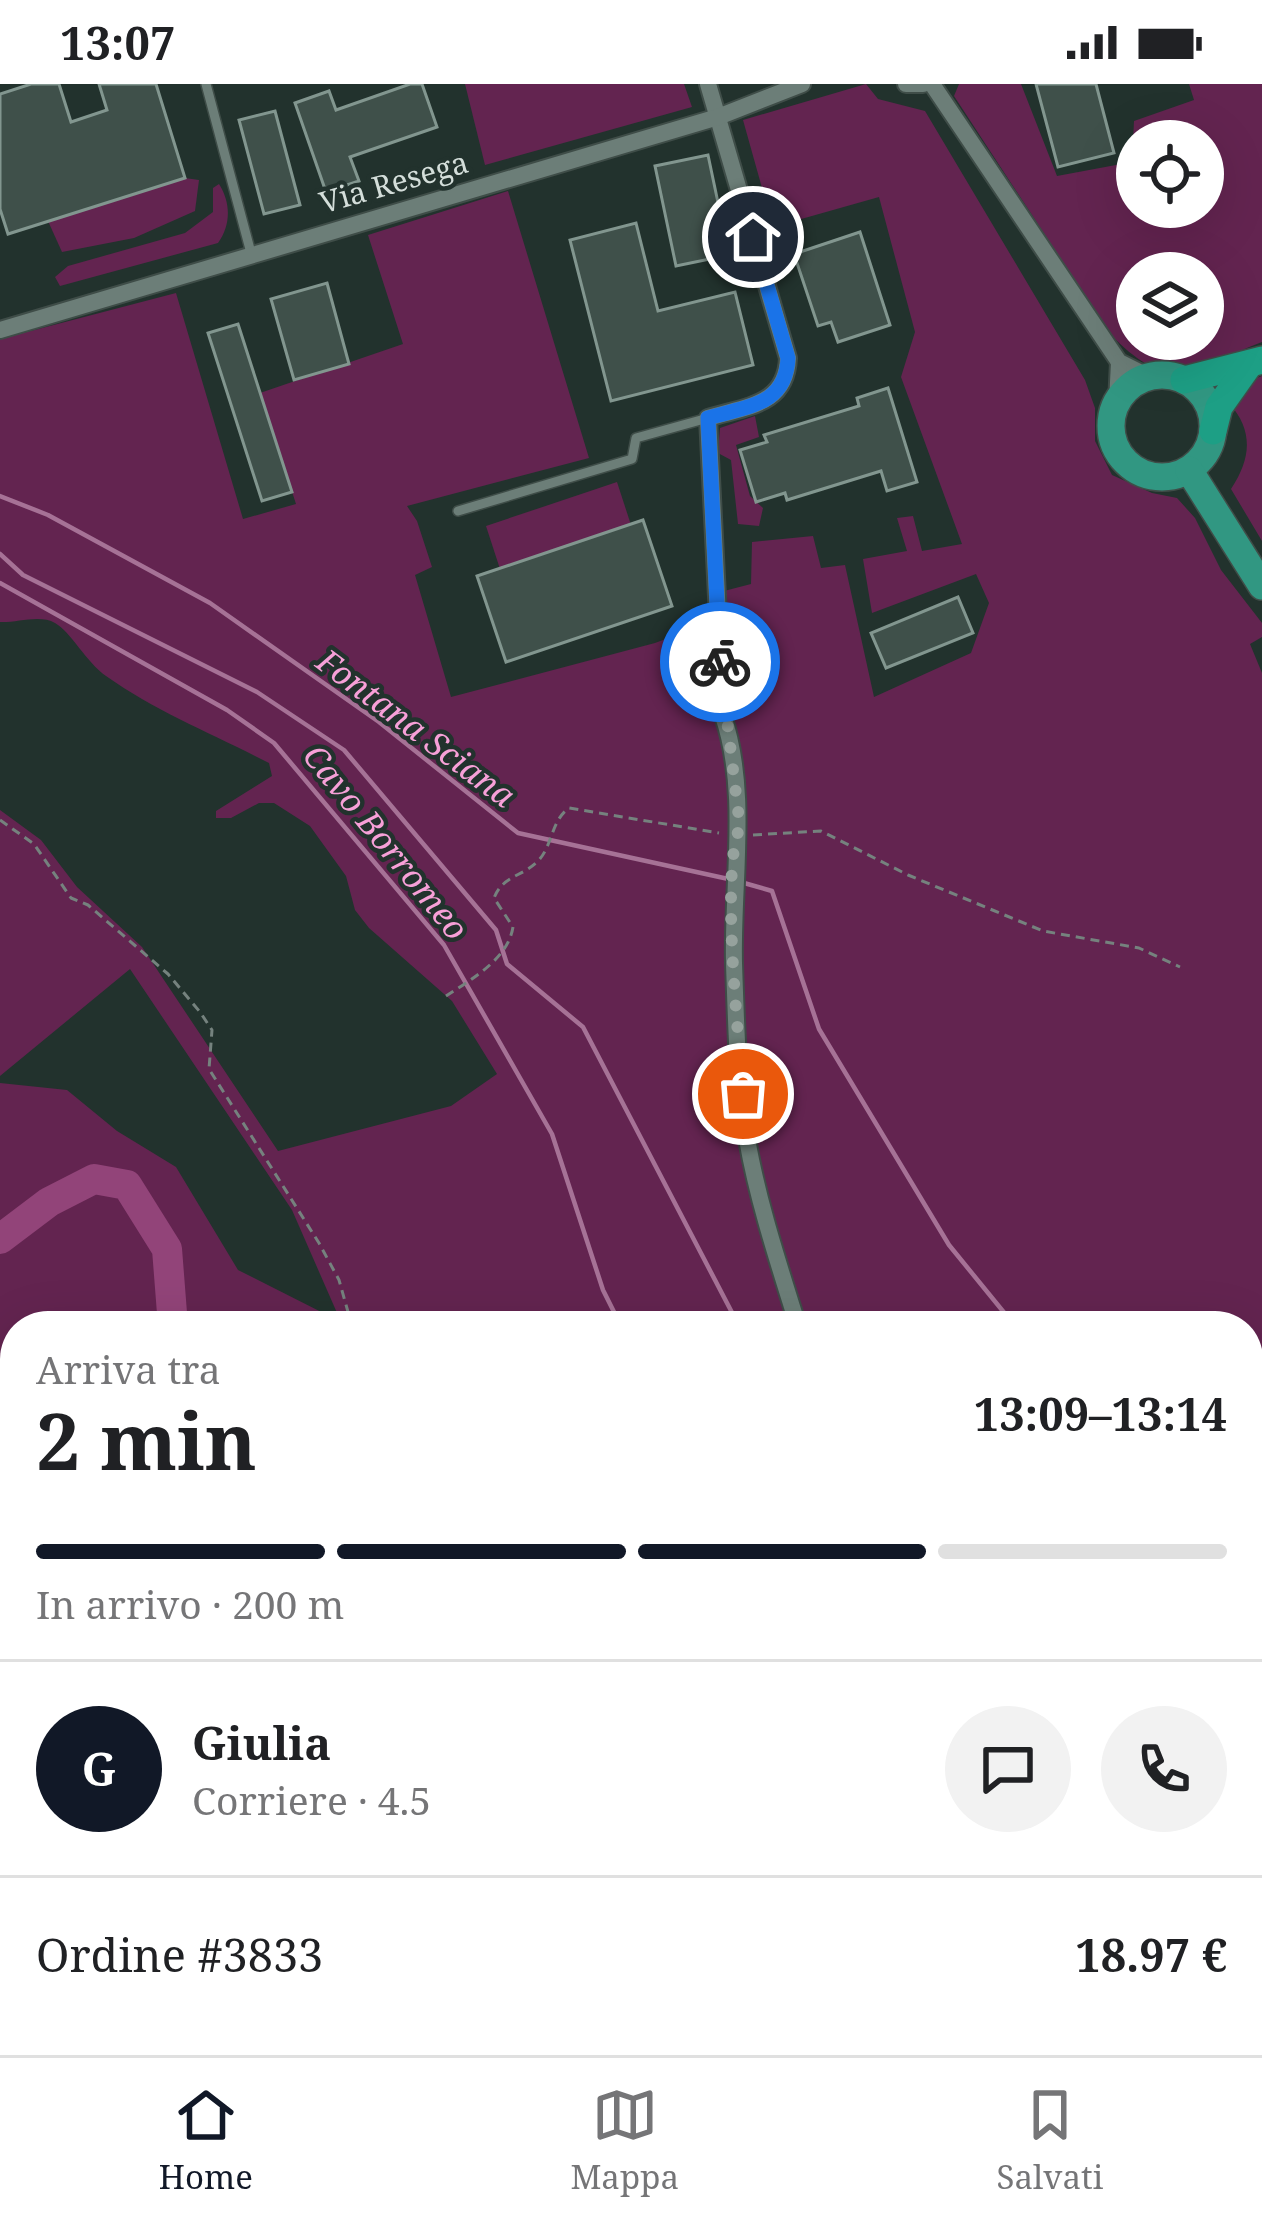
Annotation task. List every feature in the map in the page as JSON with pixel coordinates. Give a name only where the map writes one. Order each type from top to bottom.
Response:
[{"type":"highway","points":[[1184,380],[1255,363]]},
{"type":"highway","points":[[1213,431],[1219,406],[1255,363]]},
{"type":"main road","points":[[1149,377],[1184,380],[1206,401],[1213,431],[1201,460],[1189,470],[1157,477],[1127,464],[1112,435],[1117,403],[1149,377]]},
{"type":"main road","points":[[1189,470],[1262,586]]},
{"type":"street","points":[[708,84],[788,358],[782,388],[770,398],[708,418],[723,716],[738,805],[734,880],[746,1136],[795,1311]]},
{"type":"street","name":"Via Resega","points":[[0,330],[718,117],[802,84]]},
{"type":"street","points":[[906,84],[923,84]]},
{"type":"street","points":[[932,84],[1119,362],[1149,377]]},
{"type":"street","points":[[1117,403],[1119,362]]},
{"type":"lane","points":[[206,84],[251,254]]},
{"type":"lane","points":[[458,511],[632,459],[636,439],[708,418]]},
{"type":"path","points":[[446,996],[503,951],[513,927],[494,898],[500,884],[538,860],[562,814],[583,808],[736,835],[821,831],[908,875],[1043,931],[1139,948],[1180,967]]},
{"type":"path","points":[[0,820],[34,844],[71,898],[88,905],[168,974],[212,1030],[209,1070],[320,1243],[339,1280],[348,1311]]},
{"type":"shaded area","points":[[465,84],[684,84],[692,107],[485,165]]},
{"type":"shaded area","points":[[866,84],[878,99],[925,111],[1085,380],[1095,408],[1095,441],[1112,475],[1152,493],[1177,498],[1195,518],[1221,570],[1262,623],[1262,637],[1250,644],[1262,673],[1262,1311],[336,1311],[292,1210],[130,969],[0,1076],[0,810],[41,840],[77,887],[142,947],[278,1151],[451,1106],[497,1074],[452,1001],[355,910],[346,876],[310,826],[274,803],[259,803],[231,818],[216,818],[216,811],[272,776],[269,763],[125,689],[99,670],[55,623],[35,619],[0,622],[0,339],[176,293],[243,519],[296,504],[260,393],[403,344],[368,235],[508,191],[589,458],[407,506],[432,567],[415,575],[451,697],[655,643],[729,615],[724,591],[751,584],[752,542],[813,536],[821,568],[845,565],[874,697],[971,653],[989,603],[976,574],[872,613],[863,559],[907,551],[897,518],[913,516],[922,551],[962,544],[901,377],[915,332],[879,197],[773,227],[743,120]]},
{"type":"shaded area","points":[[959,84],[1021,84],[1057,176],[1116,165],[1116,228],[1224,228],[1224,120],[1137,120],[1194,100],[1189,84],[1262,84],[1262,342],[1224,358],[1224,252],[1116,252],[1116,339],[954,96]]},
{"type":"shaded area","points":[[185,178],[199,180],[195,211],[134,238],[62,252],[48,221]]},
{"type":"shaded area","points":[[219,184],[228,214],[218,243],[60,286],[55,277],[68,266],[185,233],[213,212],[213,188]]},
{"type":"shaded area","points":[[1142,360],[1218,360],[1182,371]]},
{"type":"shaded area","points":[[1262,376],[1262,541],[1231,489],[1243,467],[1247,445],[1243,424],[1229,403],[1247,382]]},
{"type":"shaded area","points":[[755,416],[759,437],[736,445],[750,496],[763,508],[759,526],[738,524],[731,460],[718,453],[720,428]]},
{"type":"shaded area","points":[[617,482],[631,525],[500,569],[486,526]]},
{"type":"shaded area","points":[[0,1083],[67,1090],[117,1131],[176,1167],[238,1270],[319,1311],[0,1311]]},
{"type":"building","points":[[31,84],[59,84],[71,122],[107,110],[99,84],[156,84],[185,178],[8,234],[0,209],[0,94]]},
{"type":"building","points":[[422,84],[437,127],[350,157],[359,181],[326,192],[295,103],[329,91],[336,110]]},
{"type":"building","points":[[1036,84],[1096,84],[1114,153],[1058,167]]},
{"type":"building","points":[[275,111],[300,205],[264,214],[239,120]]},
{"type":"building","points":[[708,155],[729,255],[676,266],[655,166]]},
{"type":"building","points":[[636,223],[658,311],[735,292],[753,365],[611,401],[570,240]]},
{"type":"building","points":[[860,232],[890,325],[838,342],[831,322],[818,326],[794,254]]},
{"type":"building","points":[[327,283],[349,364],[294,380],[271,299]]},
{"type":"building","points":[[238,324],[292,492],[262,501],[208,333]]},
{"type":"building","points":[[888,388],[917,482],[887,491],[881,471],[787,500],[785,493],[756,502],[740,450],[767,442],[764,435],[859,406],[857,398]]},
{"type":"building","points":[[643,520],[672,606],[506,662],[477,576]]},
{"type":"building","points":[[958,597],[973,633],[886,668],[871,633]]},
{"type":"waterway","name":"Fontana Sciana","points":[[0,496],[48,515],[210,603],[379,722],[518,833],[733,880]]},
{"type":"waterway","points":[[0,554],[23,575],[257,692],[344,750],[496,930],[507,964],[583,1027],[731,1311]]},
{"type":"waterway","name":"Cavo Borromeo","points":[[0,583],[227,710],[274,743],[444,945],[552,1134],[614,1311]]},
{"type":"waterway","name":"Fontana Sciana","points":[[744,883],[772,891],[819,1029],[949,1245],[1003,1311]]},
{"type":"waterway","points":[[0,1239],[49,1202],[94,1179],[127,1185],[167,1249],[172,1311]]},
{"type":"way so far","points":[[720,662],[740,827],[733,854],[734,966],[743,1094]]},
{"type":"route","points":[[720,662],[708,418],[770,398],[782,388],[788,373],[788,358],[753,237]]}]
